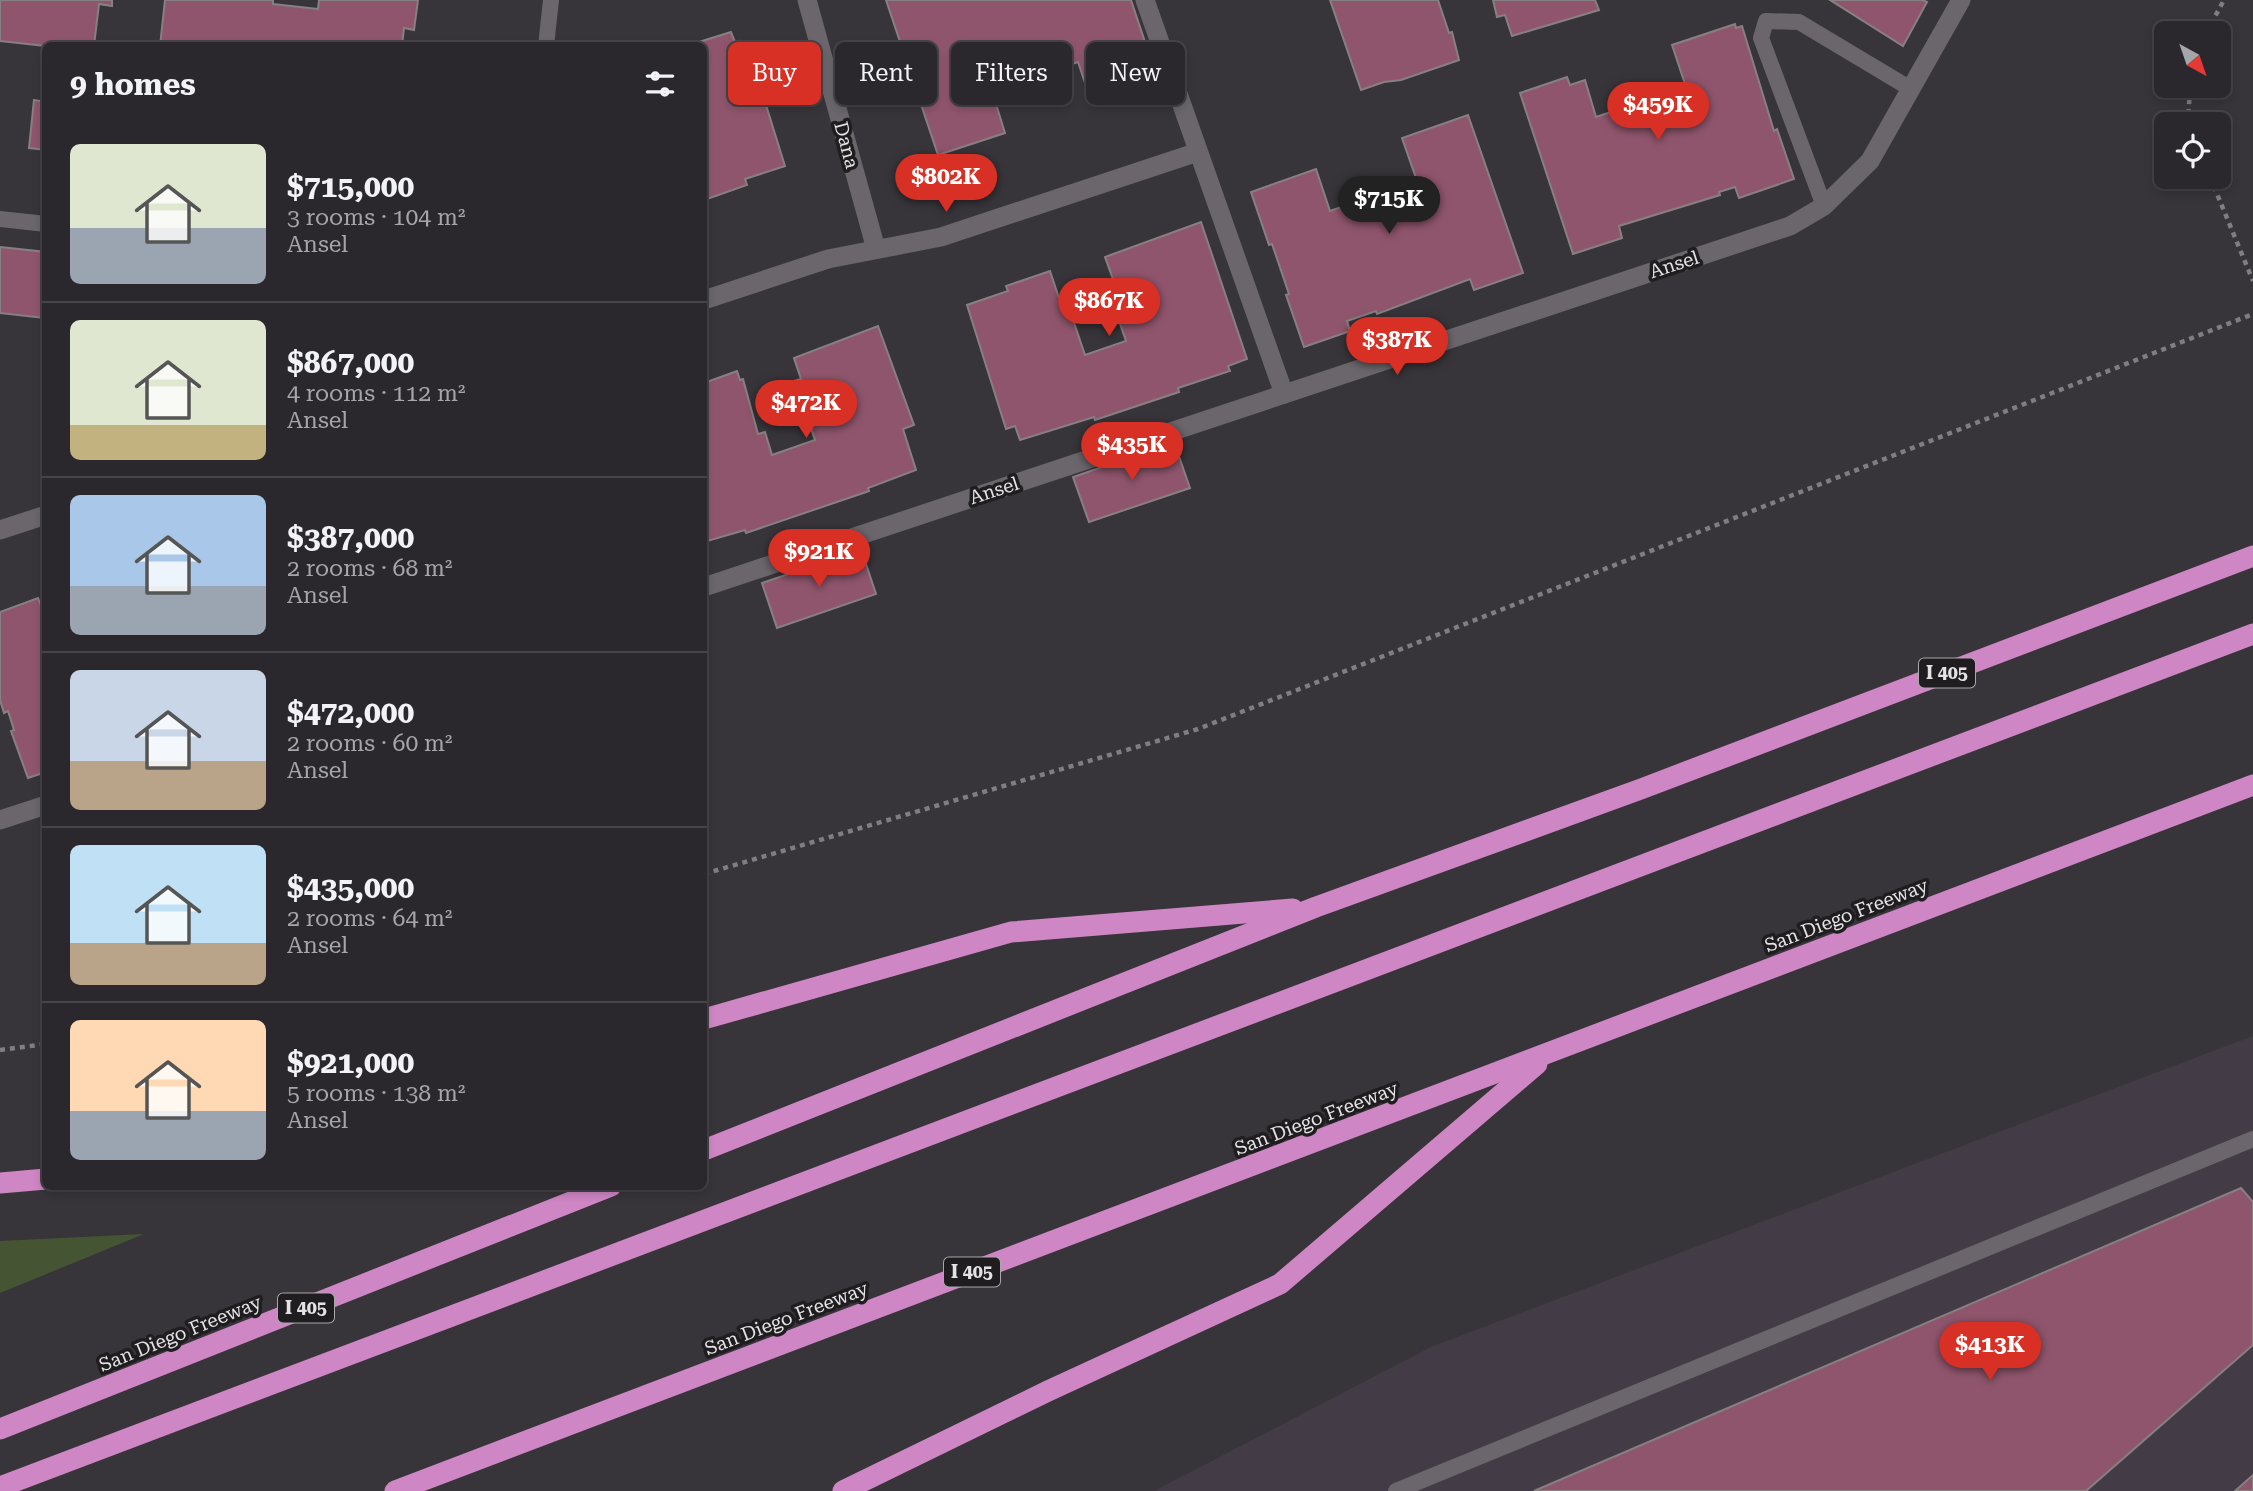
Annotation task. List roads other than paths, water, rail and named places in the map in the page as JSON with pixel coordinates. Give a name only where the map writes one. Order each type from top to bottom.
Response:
[{"type":"highway","name":"I 405","points":[[707,1149],[1316,907],[1641,789],[2253,556]]},
{"type":"highway","points":[[0,1487],[2253,634]]},
{"type":"highway","name":"San Diego Freeway","points":[[395,1491],[2253,785]]},
{"type":"highway","points":[[707,1017],[1011,932],[1316,907]]},
{"type":"highway","points":[[843,1491],[1048,1391],[1280,1284],[1550,1054]]},
{"type":"highway","points":[[0,1183],[42,1179]]},
{"type":"highway","name":"San Diego Freeway","points":[[0,1429],[601,1190]]},
{"type":"street","name":"Dana","points":[[807,0],[876,249]]},
{"type":"street","points":[[1145,0],[1284,394]]},
{"type":"street","name":"Ansel","points":[[707,586],[1790,226],[1824,206],[1870,161],[1961,0]]},
{"type":"street","points":[[707,299],[828,259],[941,237],[1198,152]]},
{"type":"street","points":[[0,530],[42,516]]},
{"type":"street","points":[[0,820],[42,806]]},
{"type":"lane","points":[[546,42],[551,0]]},
{"type":"lane","points":[[1824,206],[1761,38],[1766,21],[1799,22],[1911,89]]},
{"type":"lane","points":[[0,219],[42,224]]},
{"type":"lane","points":[[1396,1491],[2253,1139]]}]
